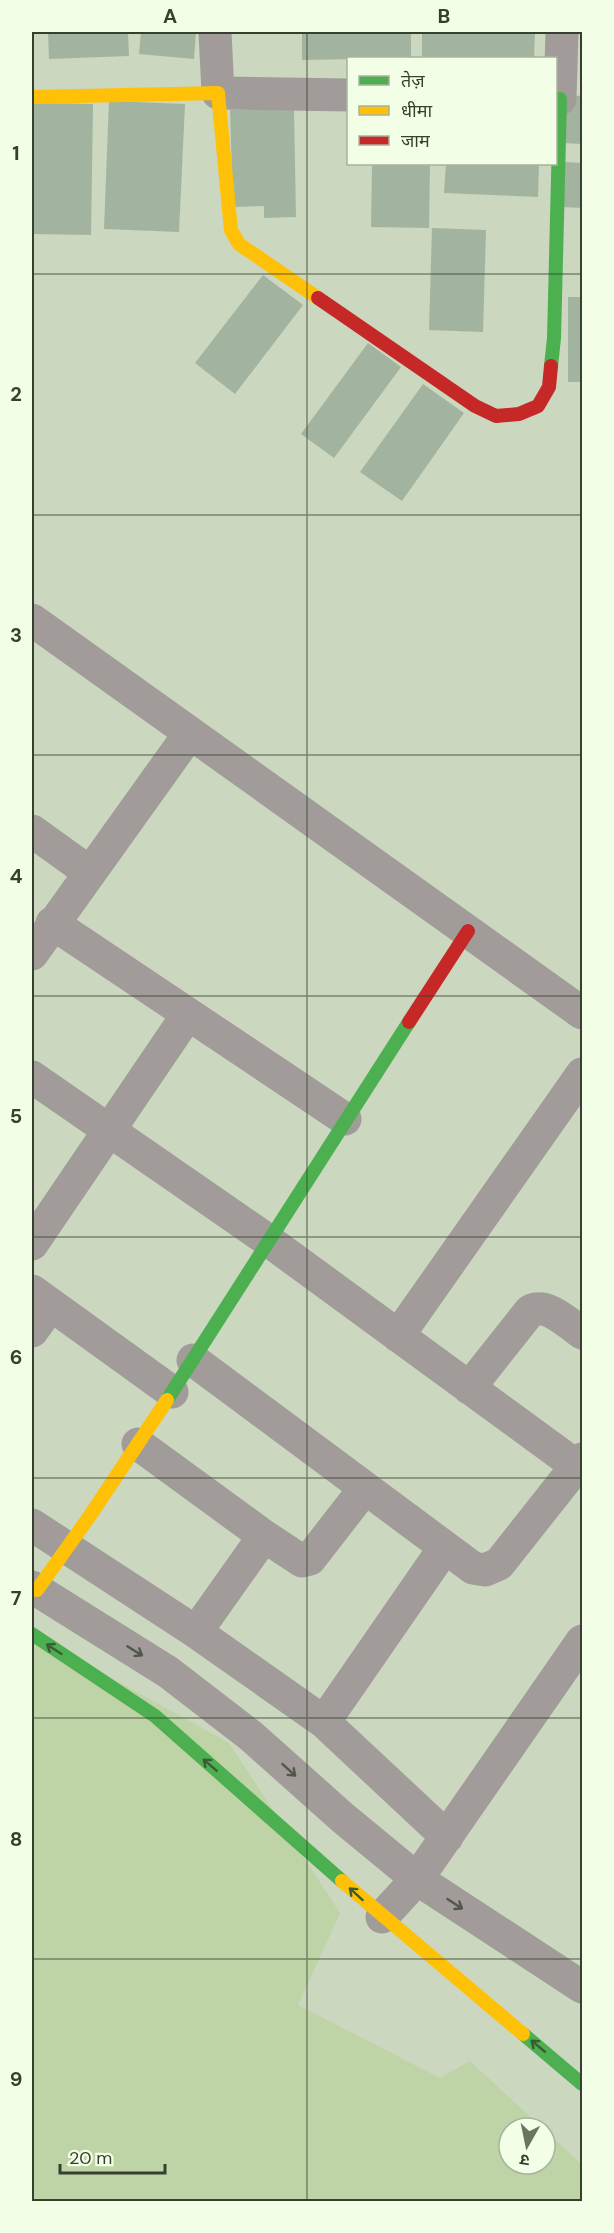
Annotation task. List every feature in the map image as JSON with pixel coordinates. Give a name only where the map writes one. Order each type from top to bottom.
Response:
[{"type":"street","points":[[215,32],[228,212],[231,230],[239,244],[475,406],[496,416],[519,414],[538,406],[549,387],[554,338],[557,165]]},
{"type":"street","points":[[557,159],[562,32]]},
{"type":"street","points":[[32,97],[218,93],[347,95]]},
{"type":"street","points":[[32,620],[582,1013]]},
{"type":"street","points":[[32,954],[190,733]]},
{"type":"street","points":[[32,831],[89,872]]},
{"type":"street","points":[[52,923],[345,1119]]},
{"type":"street","points":[[468,931],[138,1444],[68,1550],[34,1589],[177,1679],[251,1736],[343,1818],[417,1879],[582,1987]]},
{"type":"street","points":[[32,1244],[188,1014]]},
{"type":"street","points":[[398,1336],[582,1074]]},
{"type":"street","points":[[32,1077],[268,1241],[470,1388],[581,1465],[499,1564],[485,1570],[473,1568],[193,1360]]},
{"type":"street","points":[[470,1388],[530,1311],[535,1308],[544,1308],[582,1333]]},
{"type":"street","points":[[38,1310],[172,1392]]},
{"type":"street","points":[[138,1444],[302,1561],[310,1560],[365,1488]]},
{"type":"street","points":[[32,1525],[196,1632],[324,1722],[447,1837]]},
{"type":"street","points":[[196,1632],[264,1536]]},
{"type":"street","points":[[324,1722],[445,1547]]},
{"type":"street","points":[[32,1634],[155,1716],[382,1917],[452,1972],[582,2084]]},
{"type":"street","points":[[382,1917],[417,1879],[573,1674],[582,1641]]},
{"type":"green space","points":[[32,1634],[229,1743],[340,1913],[298,2005],[440,2078],[470,2061],[529,2116],[497,2116],[497,2176],[557,2176],[557,2141],[582,2165],[582,2201],[32,2201]]},
{"type":"building","points":[[48,32],[128,32],[129,56],[49,59]]},
{"type":"building","points":[[141,32],[196,32],[194,59],[139,54]]},
{"type":"building","points":[[302,32],[411,32],[411,57],[302,60]]},
{"type":"building","points":[[422,32],[535,32],[534,57],[422,57]]},
{"type":"building","points":[[565,95],[582,96],[582,144],[562,143]]},
{"type":"building","points":[[109,101],[185,104],[179,232],[104,229]]},
{"type":"building","points":[[32,103],[93,104],[91,235],[32,234]]},
{"type":"building","points":[[230,110],[294,110],[296,217],[264,218],[264,206],[233,207]]},
{"type":"building","points":[[564,162],[582,163],[582,208],[563,207]]},
{"type":"building","points":[[372,165],[430,165],[429,228],[371,227]]},
{"type":"building","points":[[446,165],[539,165],[538,197],[444,193]]},
{"type":"building","points":[[432,228],[486,230],[483,332],[429,330]]},
{"type":"building","points":[[263,275],[303,305],[235,394],[195,363]]},
{"type":"building","points":[[568,297],[582,297],[582,382],[568,382]]},
{"type":"building","points":[[368,343],[401,367],[334,458],[301,434]]},
{"type":"building","points":[[423,384],[464,413],[402,501],[360,472]]},
{"type":"traffic: fast","points":[[551,366],[554,338],[560,99]]},
{"type":"traffic: fast","points":[[167,1400],[409,1022]]},
{"type":"traffic: fast","points":[[32,1634],[155,1716],[342,1881]]},
{"type":"traffic: fast","points":[[523,2034],[582,2084]]},
{"type":"traffic: slow","points":[[32,97],[218,93],[231,230],[239,244],[318,298]]},
{"type":"traffic: slow","points":[[37,1590],[167,1400]]},
{"type":"traffic: slow","points":[[342,1881],[523,2034]]},
{"type":"traffic: jam","points":[[318,298],[475,406],[496,416],[519,414],[538,406],[549,387],[551,366]]},
{"type":"traffic: jam","points":[[409,1022],[468,931]]}]
